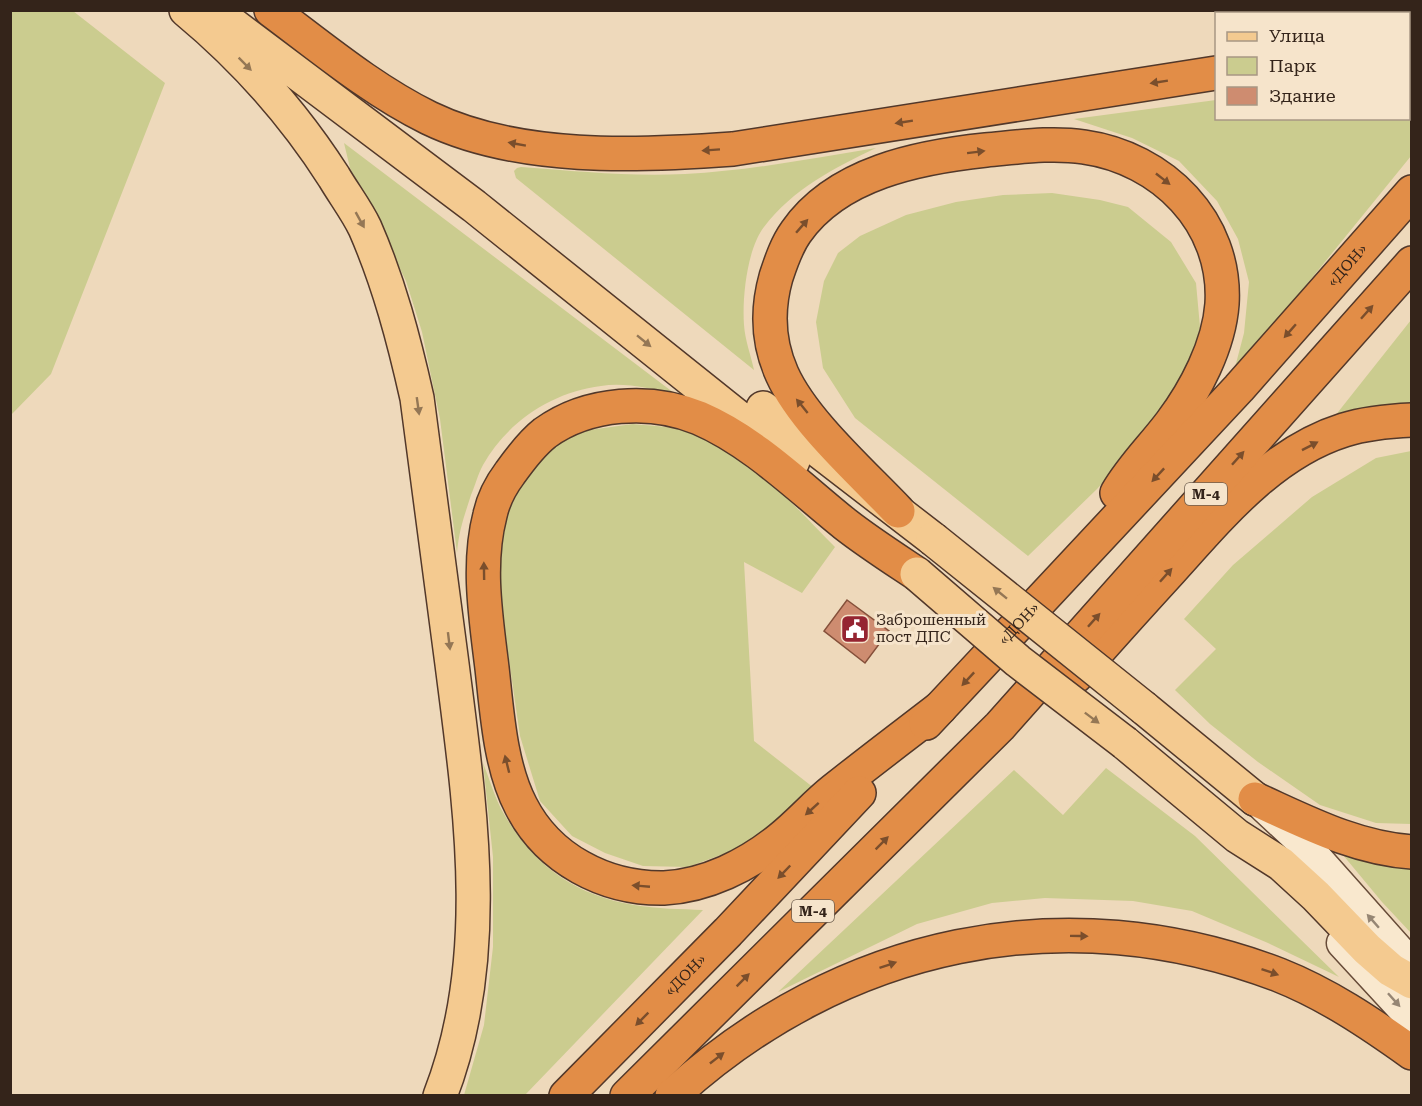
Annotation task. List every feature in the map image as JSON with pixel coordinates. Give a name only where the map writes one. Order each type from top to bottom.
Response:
[{"type":"highway","points":[[271,10],[379,90],[430,118],[469,133],[561,151],[618,154],[733,149],[1215,73]]},
{"type":"highway","points":[[898,511],[820,428],[795,398],[782,373],[773,346],[769,318],[772,290],[782,258],[796,232],[820,205],[849,185],[883,171],[918,161],[1044,144],[1083,147],[1120,154],[1153,171],[1178,191],[1197,214],[1213,244],[1221,274],[1222,304],[1216,332],[1189,397],[1128,475],[1079,558]]},
{"type":"highway","name":"«ДОН»","points":[[566,1095],[728,932],[940,708],[1239,388],[1412,192]]},
{"type":"highway","name":"М-4","points":[[627,1095],[1000,726],[1412,262]]},
{"type":"highway","points":[[917,574],[849,527],[776,467],[733,437],[699,418],[663,408],[638,406],[601,409],[571,418],[544,434],[520,458],[503,483],[490,512],[483,550],[484,599],[499,721],[507,767],[520,805],[540,834],[563,857],[591,874],[626,884],[665,888],[702,881],[742,865],[779,839],[831,792],[940,708]]},
{"type":"highway","points":[[1000,726],[1076,676],[1228,506],[1264,474],[1304,448],[1343,430],[1381,422],[1412,420]]},
{"type":"highway","points":[[1255,799],[1330,833],[1362,844],[1392,851],[1412,852]]},
{"type":"highway","points":[[672,1095],[724,1053],[761,1027],[841,983],[935,950],[987,940],[1036,936],[1137,939],[1233,959],[1281,976],[1326,997],[1373,1025],[1412,1053]]},
{"type":"main road","points":[[186,10],[252,70],[287,109],[319,154],[364,226],[394,302],[406,351],[417,398],[472,833],[472,928],[465,1006],[457,1044],[440,1095]]},
{"type":"main road","points":[[215,10],[474,206],[860,517],[917,574],[1018,661],[1125,743],[1238,836],[1304,902],[1412,1019]]},
{"type":"main road","points":[[243,10],[477,184],[898,511],[1144,708],[1255,799],[1306,846],[1412,965]]},
{"type":"main road","points":[[1238,836],[1281,864],[1316,896],[1367,949],[1391,970],[1412,982]]},
{"type":"green space","points":[[11,10],[73,11],[165,83],[51,374],[11,415]]},
{"type":"green space","points":[[1410,51],[1411,156],[1233,375],[1244,333],[1249,282],[1238,239],[1217,201],[1179,161],[1132,138],[1074,119],[1215,100],[1215,120],[1410,120]]},
{"type":"green space","points":[[344,143],[674,393],[629,385],[583,389],[548,402],[518,423],[505,435],[483,465],[464,517],[457,553],[440,419],[422,332],[406,281],[350,168]]},
{"type":"green space","points":[[876,148],[845,163],[801,191],[775,214],[758,236],[747,274],[744,301],[745,331],[754,370],[516,178],[514,171],[521,167],[624,174],[685,174],[757,167]]},
{"type":"green space","points":[[1052,193],[1100,200],[1128,207],[1171,242],[1196,283],[1200,327],[1189,370],[1163,417],[1097,489],[1028,556],[855,418],[823,368],[816,322],[824,281],[838,253],[860,236],[906,215],[956,202],[1003,195]]},
{"type":"green space","points":[[1411,320],[1411,403],[1384,405],[1327,426]]},
{"type":"green space","points":[[633,424],[681,430],[710,441],[730,452],[768,480],[835,547],[802,593],[744,562],[754,741],[814,788],[760,835],[726,853],[688,867],[643,866],[605,853],[572,836],[540,801],[520,736],[506,639],[499,575],[506,516],[524,480],[556,443],[582,431]]},
{"type":"green space","points":[[1411,451],[1411,824],[1376,823],[1320,805],[1258,762],[1210,724],[1175,690],[1216,649],[1184,619],[1233,565],[1312,497],[1376,458]]},
{"type":"green space","points":[[483,763],[498,802],[516,832],[529,849],[558,875],[575,886],[613,900],[651,907],[703,910],[525,1095],[464,1095],[484,1025],[493,947],[493,857]]},
{"type":"green space","points":[[1106,768],[1195,836],[1339,977],[1268,943],[1192,911],[1133,901],[1045,898],[992,903],[917,924],[778,992],[1014,770],[1063,815]]},
{"type":"green space","points":[[1343,855],[1411,862],[1411,933],[1382,902]]},
{"type":"building","points":[[847,600],[889,631],[865,663],[824,631]]},
{"type":"place","name":"Заброшенный пост ДПС","points":[[855,629]]}]
